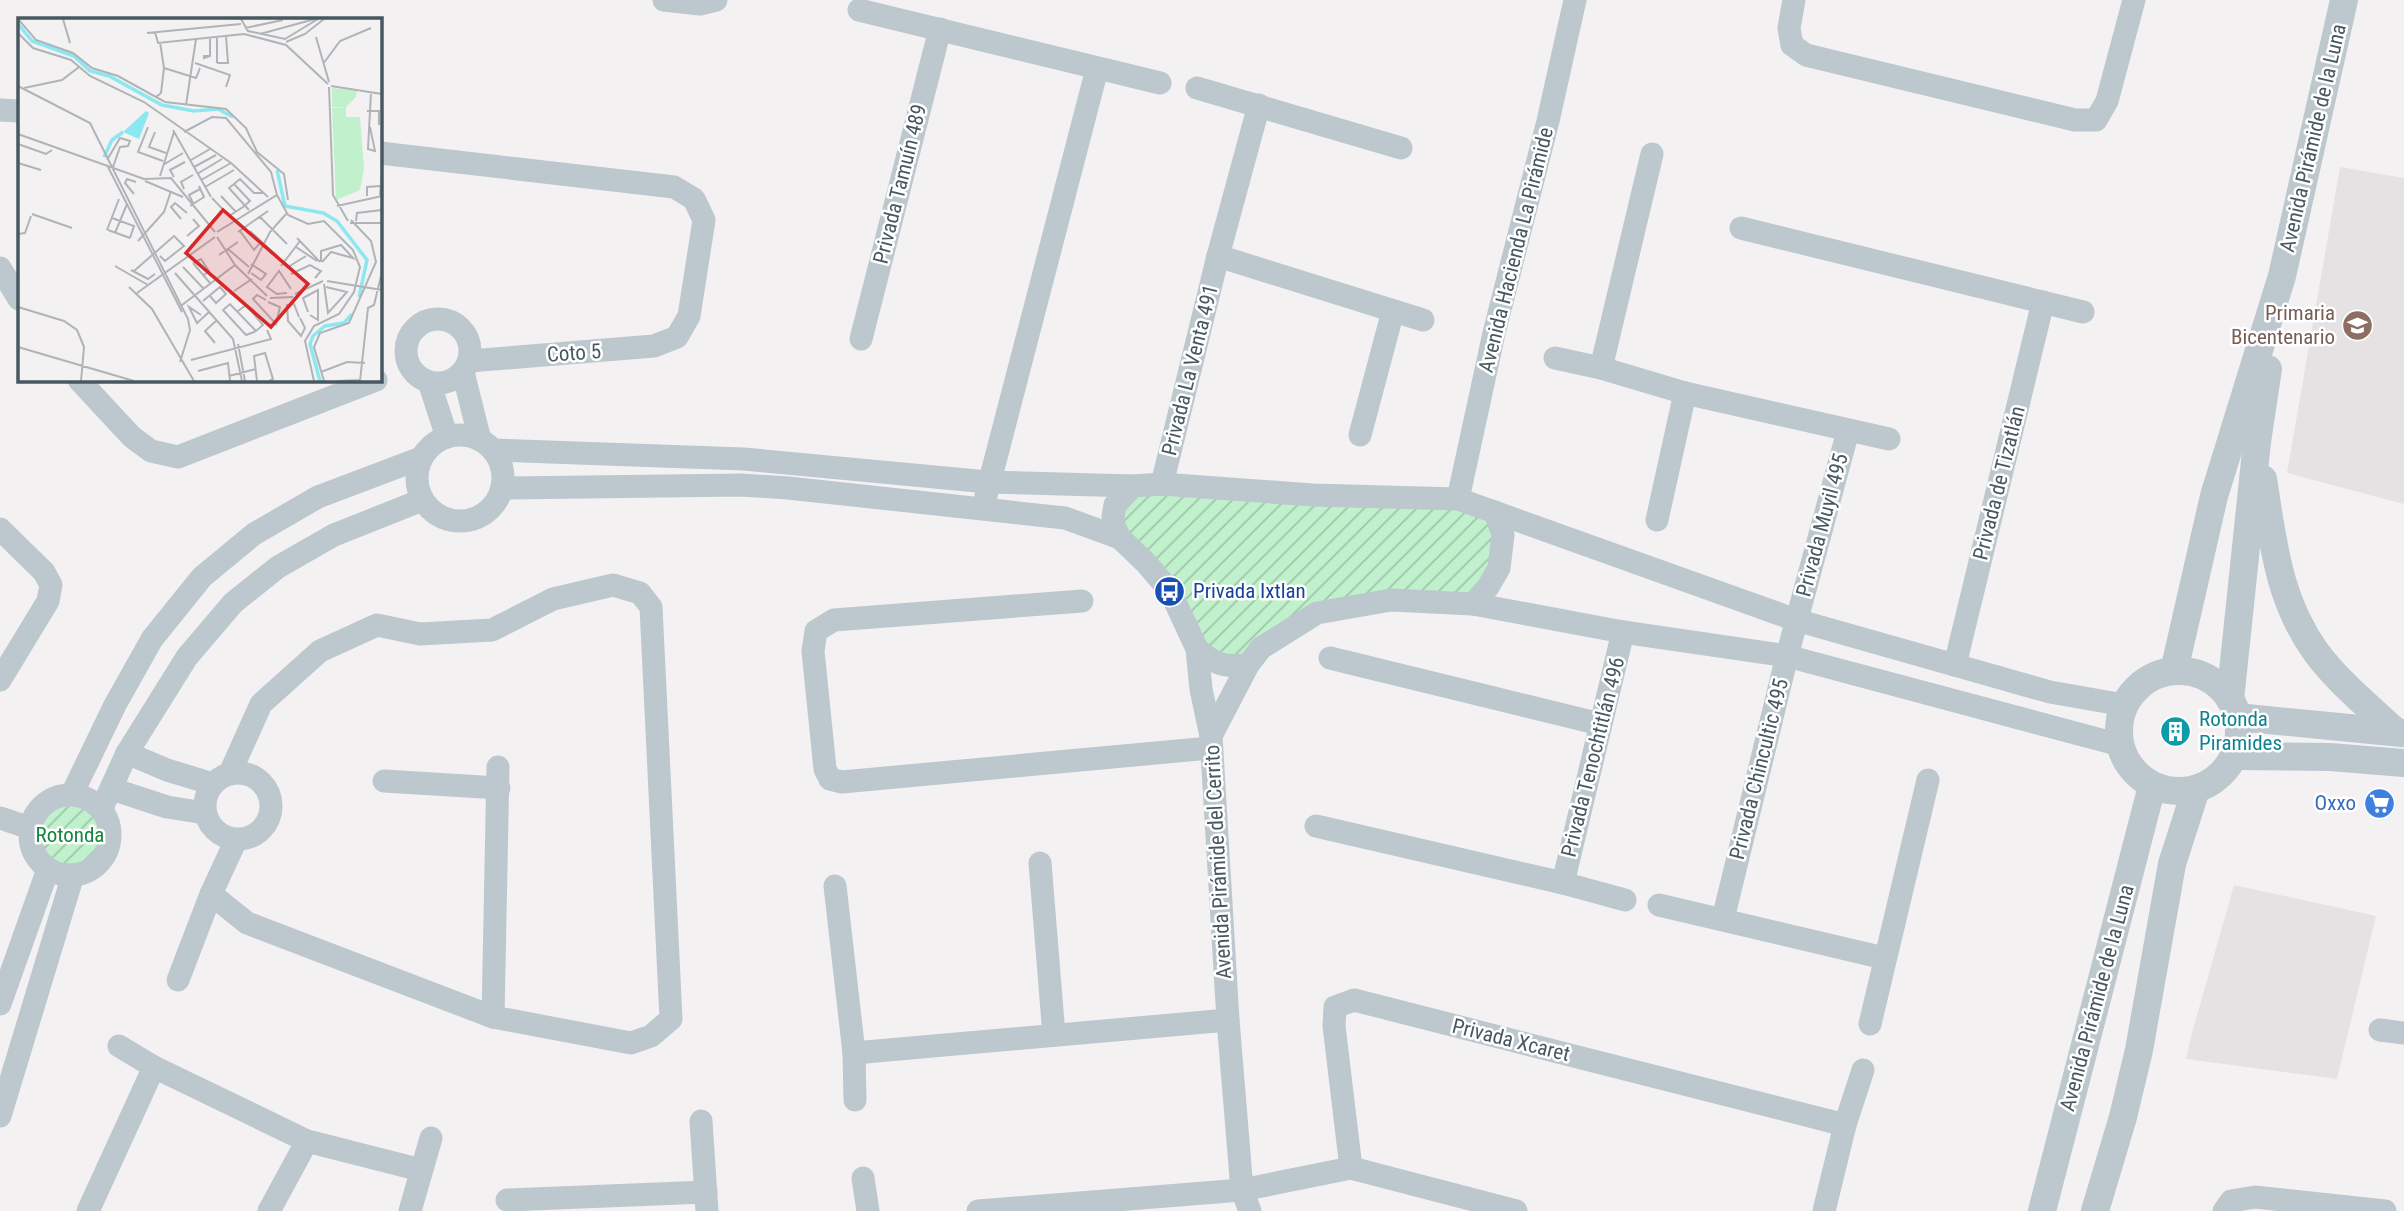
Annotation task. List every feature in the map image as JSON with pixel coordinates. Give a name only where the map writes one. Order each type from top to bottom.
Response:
[{"type":"street","points":[[664,0],[701,4],[716,0]]},
{"type":"street","name":"Avenida Hacienda La Pirámide","points":[[1458,499],[1494,333],[1548,121],[1575,0]]},
{"type":"street","points":[[1794,0],[1789,28],[1792,45],[1806,55],[2075,120],[2096,120],[2106,101],[2134,0]]},
{"type":"street","name":"Avenida Pirámide de la Luna","points":[[2234,709],[2257,442],[2282,276],[2344,0]]},
{"type":"street","points":[[859,10],[1160,83]]},
{"type":"street","name":"Privada Tamuín 489","points":[[861,339],[940,29]]},
{"type":"street","points":[[984,508],[988,482],[1097,69]]},
{"type":"street","points":[[1197,88],[1401,148]]},
{"type":"street","name":"Privada La Venta 491","points":[[1162,484],[1218,256],[1259,105]]},
{"type":"street","points":[[0,110],[18,111]]},
{"type":"street","name":"Coto 5","points":[[382,153],[674,187],[694,199],[705,220],[689,316],[677,337],[654,346],[466,366]]},
{"type":"street","points":[[1601,368],[1652,154]]},
{"type":"street","points":[[1741,228],[2083,312]]},
{"type":"street","name":"Privada La Venta 491","points":[[1218,256],[1423,320]]},
{"type":"street","points":[[0,268],[18,297]]},
{"type":"street","name":"Avenida Pirámide de la Luna","points":[[2174,671],[2214,496],[2282,276]]},
{"type":"street","name":"Privada de Tizatlán","points":[[1955,665],[2043,302]]},
{"type":"street","points":[[1360,435],[1393,312]]},
{"type":"street","points":[[466,366],[453,379],[441,383],[429,382],[418,376],[410,366],[407,344],[420,325],[430,320],[442,319],[461,329],[468,339],[470,350],[466,366],[487,445],[500,462],[503,475],[502,488],[486,513],[473,520],[458,522],[431,512],[422,500],[416,479],[421,458],[432,445],[447,437],[464,435],[487,445],[744,459],[988,482],[1133,486],[1162,484],[1312,495],[1458,499],[1796,620],[2050,692],[2124,705]]},
{"type":"street","points":[[1555,358],[1601,368],[1685,393],[1889,439]]},
{"type":"street","points":[[382,377],[410,366]]},
{"type":"street","points":[[81,382],[132,437],[151,451],[178,457],[370,382]]},
{"type":"street","points":[[429,382],[447,437]]},
{"type":"street","points":[[1657,520],[1685,393]]},
{"type":"street","name":"Privada Muyil 495","points":[[1796,620],[1848,431]]},
{"type":"street","points":[[2257,442],[2277,569],[2293,612],[2316,652],[2400,733]]},
{"type":"street","points":[[72,794],[114,705],[152,639],[202,577],[254,534],[318,497],[421,458]]},
{"type":"street","points":[[502,488],[741,485],[1065,518],[1120,538]]},
{"type":"street","points":[[1120,538],[1114,526],[1115,505],[1133,486]]},
{"type":"street","points":[[205,813],[107,799],[88,798],[72,794],[49,799],[33,817],[30,840],[39,861],[59,874],[85,873],[96,866],[110,845],[107,799],[127,753],[187,657],[233,603],[278,567],[334,535],[422,500]]},
{"type":"street","points":[[1473,604],[1488,587],[1499,568],[1503,535],[1494,512]]},
{"type":"street","points":[[0,529],[44,572],[51,585],[48,601],[0,680]]},
{"type":"street","name":"Avenida Pirámide del Cerrito","points":[[1120,538],[1170,591],[1197,649],[1211,742],[1228,1020],[1246,1200]]},
{"type":"street","points":[[127,753],[167,770],[222,779],[242,773],[262,782],[271,803],[270,814],[258,833],[248,838],[236,840],[216,832],[205,813],[205,798],[222,779],[261,704],[320,651],[377,625],[420,634],[492,630],[553,598],[613,585],[640,593],[651,607],[671,1019],[651,1036],[631,1043],[492,1017],[247,923],[211,894]]},
{"type":"street","points":[[1082,601],[834,620],[816,631],[813,651],[825,769],[830,779],[842,782],[1211,742],[1248,664],[1261,648],[1317,613],[1391,600],[1473,604],[1623,632],[1787,656],[2120,745]]},
{"type":"street","name":"Privada Chincultic 495","points":[[1723,919],[1796,620]]},
{"type":"street","name":"Privada Tenochtitlán 496","points":[[1563,883],[1623,632]]},
{"type":"street","points":[[1197,649],[1213,662],[1230,666],[1248,664]]},
{"type":"street","points":[[1329,658],[1600,724]]},
{"type":"street","points":[[2174,671],[2196,674],[2216,683],[2234,709],[2238,737],[2234,756],[2211,782],[2196,789],[2174,791],[2152,786],[2131,769],[2120,745],[2118,725],[2124,705],[2145,681],[2174,671]]},
{"type":"street","points":[[2234,709],[2400,733]]},
{"type":"street","points":[[2234,756],[2330,757],[2404,763]]},
{"type":"street","points":[[384,781],[499,778],[492,1017]]},
{"type":"street","points":[[1870,1024],[1928,780]]},
{"type":"street","name":"Avenida Pirámide de la Luna","points":[[2042,1211],[2152,786]]},
{"type":"street","name":"Avenida Pirámide de la Luna","points":[[2095,1211],[2123,1117],[2139,1050],[2172,863],[2196,789]]},
{"type":"street","points":[[0,818],[30,828]]},
{"type":"street","points":[[1316,826],[1625,900]]},
{"type":"street","points":[[178,980],[211,894],[236,840]]},
{"type":"street","points":[[1040,863],[1054,1035]]},
{"type":"street","points":[[0,1004],[48,869]]},
{"type":"street","points":[[0,1116],[73,875]]},
{"type":"street","points":[[835,886],[854,1053],[855,1100]]},
{"type":"street","points":[[1659,905],[1884,958]]},
{"type":"street","name":"Privada Xcaret","points":[[1350,1168],[1334,1026],[1335,1007],[1354,1000],[1845,1125]]},
{"type":"street","points":[[854,1053],[1228,1020]]},
{"type":"street","points":[[2380,1030],[2404,1033]]},
{"type":"street","points":[[119,1046],[154,1067],[307,1141],[421,1170]]},
{"type":"street","points":[[88,1211],[154,1067]]},
{"type":"street","points":[[1824,1211],[1845,1125],[1863,1070]]},
{"type":"street","points":[[507,1200],[571,1204],[706,1201],[701,1121]]},
{"type":"street","points":[[410,1211],[431,1138]]},
{"type":"street","points":[[269,1211],[307,1141]]},
{"type":"street","points":[[978,1211],[1246,1200],[1350,1168],[1516,1211]]},
{"type":"street","points":[[863,1178],[868,1211]]},
{"type":"street","points":[[2224,1211],[2231,1201],[2255,1198],[2385,1211]]},
{"type":"shaded area","name":"Primaria Bicentenario","points":[[2340,167],[2404,178],[2404,504],[2287,473]]},
{"type":"shaded area","points":[[2234,885],[2376,916],[2337,1079],[2186,1059]]},
{"type":"green space","points":[[1133,486],[1495,512],[1503,535],[1473,604],[1317,613],[1248,665],[1213,662],[1120,538],[1115,505]]},
{"type":"green space","name":"Rotonda","points":[[62,795],[78,795],[99,806],[110,827],[110,843],[99,864],[78,875],[62,875],[48,869],[36,857],[30,843],[30,827],[36,813],[48,801]]},
{"type":"place","name":"Primaria Bicentenario","points":[[2358,325]]},
{"type":"place","name":"Privada Ixtlan","points":[[1170,591]]},
{"type":"place","name":"Rotonda Piramides","points":[[2176,731]]},
{"type":"place","name":"Oxxo","points":[[2379,803]]}]
